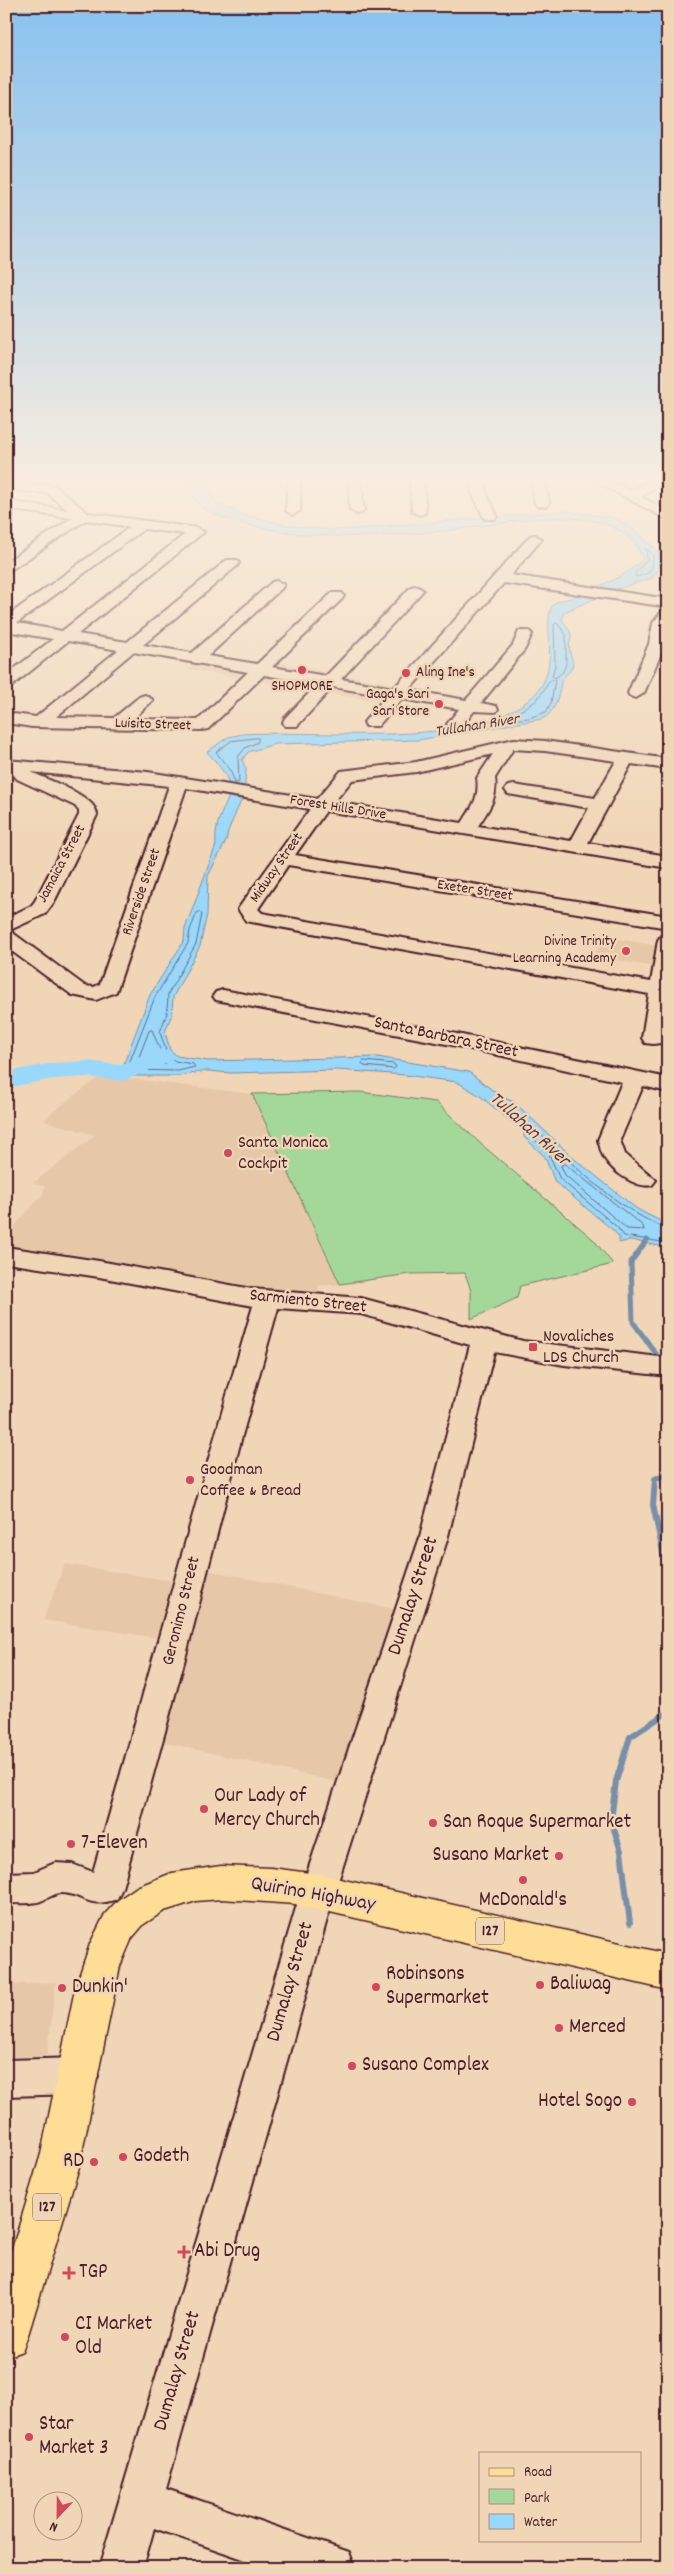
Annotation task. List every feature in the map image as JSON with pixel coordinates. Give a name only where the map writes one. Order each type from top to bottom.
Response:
[{"type":"main road","name":"Quirino Highway","points":[[6,2335],[55,2180],[80,2076],[99,1977],[111,1942],[120,1925],[108,1896],[166,1893],[197,1885],[251,1882],[318,1891],[668,1972]]},
{"type":"street","points":[[6,625],[38,601]]},
{"type":"street","points":[[6,683],[110,601]]},
{"type":"street","points":[[40,722],[185,601]]},
{"type":"street","points":[[196,658],[261,601]]},
{"type":"street","name":"Luisito Street","points":[[6,718],[40,722],[202,725],[263,670],[333,601]]},
{"type":"street","points":[[291,722],[405,601]]},
{"type":"street","points":[[372,722],[480,601]]},
{"type":"street","points":[[655,601],[668,603]]},
{"type":"street","points":[[636,693],[657,644],[662,623],[668,613]]},
{"type":"street","points":[[6,625],[490,709]]},
{"type":"street","points":[[455,724],[520,646],[524,634]]},
{"type":"street","points":[[117,724],[145,700]]},
{"type":"street","points":[[467,829],[486,799],[488,790],[486,778],[507,744]]},
{"type":"street","name":"Midway Street","points":[[660,990],[253,917],[248,909],[321,806],[347,775],[416,767],[507,744],[544,746],[668,764]]},
{"type":"street","points":[[577,846],[626,758]]},
{"type":"street","name":"Forest Hills Drive","points":[[11,765],[130,775],[179,782],[668,862]]},
{"type":"street","name":"Jamaica Street","points":[[6,926],[38,910],[44,902],[88,815],[88,810],[81,802],[23,775],[11,765]]},
{"type":"street","name":"Riverside Street","points":[[6,937],[79,991],[96,994],[104,992],[111,985],[179,782]]},
{"type":"street","points":[[514,790],[600,804]]},
{"type":"street","name":"Exeter Street","points":[[283,859],[668,922]]},
{"type":"street","points":[[653,1038],[668,940]]},
{"type":"street","name":"Santa Barbara Street","points":[[223,996],[448,1038],[668,1085]]},
{"type":"street","points":[[635,1078],[609,1140],[615,1156],[644,1180]]},
{"type":"street","name":"Sarmiento Street","points":[[6,1255],[106,1268],[268,1299],[330,1302],[362,1306],[424,1322],[484,1341],[532,1352],[666,1367]]},
{"type":"street","name":"Geronimo Street","points":[[108,1896],[228,1436],[268,1299]]},
{"type":"street","name":"Dumalay Street","points":[[121,2568],[318,1891],[433,1540],[468,1414],[484,1341]]},
{"type":"street","points":[[22,1887],[53,1895],[108,1896]]},
{"type":"street","points":[[6,2078],[80,2076]]},
{"type":"street","points":[[140,2502],[333,2568]]},
{"type":"shaded area","points":[[198,661],[257,671],[247,679],[189,669]]},
{"type":"shaded area","points":[[275,662],[400,685],[396,691],[269,669]]},
{"type":"shaded area","points":[[263,670],[394,694],[385,703],[252,680]]},
{"type":"shaded area","name":"Divine Trinity Learning Academy","points":[[604,936],[657,946],[655,967],[594,956]]},
{"type":"shaded area","points":[[102,1075],[252,1094],[340,1284],[318,1286],[320,1299],[259,1296],[6,1251],[6,1236],[43,1194],[45,1187],[33,1183],[95,1135],[44,1121],[51,1113]]},
{"type":"shaded area","points":[[65,1564],[174,1581],[157,1638],[43,1620]]},
{"type":"shaded area","points":[[203,1569],[399,1610],[346,1784],[158,1741]]},
{"type":"shaded area","points":[[56,1982],[47,2056],[6,2057],[6,1985]]},
{"type":"green space","points":[[360,1092],[436,1102],[482,1145],[593,1239],[613,1264],[520,1286],[517,1298],[471,1319],[471,1291],[465,1273],[410,1274],[340,1284],[252,1094]]},
{"type":"water","points":[[589,601],[564,612],[562,620],[571,634],[569,647],[573,665],[564,676],[553,708],[542,719],[418,740],[275,744],[248,752],[242,760],[246,769],[244,794],[228,831],[226,841],[208,876],[207,914],[200,946],[173,997],[172,1014],[165,1032],[170,1050],[177,1056],[208,1061],[377,1057],[469,1072],[500,1096],[514,1102],[577,1161],[637,1209],[668,1225],[668,1248],[631,1240],[619,1243],[619,1237],[614,1231],[555,1182],[545,1157],[524,1137],[524,1132],[480,1096],[457,1082],[405,1075],[338,1070],[231,1073],[206,1071],[179,1076],[130,1076],[123,1073],[123,1066],[150,995],[184,941],[185,929],[216,845],[220,817],[230,790],[228,780],[221,768],[207,752],[228,737],[243,734],[395,734],[436,731],[474,724],[507,713],[533,696],[542,684],[547,671],[549,657],[549,619],[551,609],[556,602]]},
{"type":"waterway","name":"Tullahan River","points":[[6,1080],[53,1071],[87,1069],[123,1073],[161,1057]]},
{"type":"waterway","points":[[647,1240],[631,1262],[633,1322],[662,1362]]},
{"type":"waterway","points":[[668,1473],[655,1479],[653,1505],[668,1576]]},
{"type":"waterway","points":[[630,1923],[621,1851],[611,1820],[616,1781],[630,1737],[668,1712]]},
{"type":"place","name":"SHOPMORE","points":[[302,670]]},
{"type":"place","name":"Aling Ine's","points":[[406,673]]},
{"type":"place","name":"Gaga's Sari Sari Store","points":[[439,704]]},
{"type":"place","name":"Divine Trinity Learning Academy","points":[[626,951]]},
{"type":"place","name":"Santa Monica Cockpit","points":[[228,1153]]},
{"type":"place","name":"Novaliches LDS Church","points":[[533,1347]]},
{"type":"place","name":"Goodman Coffee & Bread","points":[[190,1480]]},
{"type":"place","name":"Our Lady of Mercy Church","points":[[204,1809]]},
{"type":"place","name":"San Roque Supermarket","points":[[433,1823]]},
{"type":"place","name":"7-Eleven","points":[[71,1844]]},
{"type":"place","name":"Susano Market","points":[[559,1856]]},
{"type":"place","name":"McDonald's","points":[[523,1880]]},
{"type":"place","name":"Baliwag","points":[[540,1985]]},
{"type":"place","name":"Robinsons Supermarket","points":[[376,1987]]},
{"type":"place","name":"Dunkin'","points":[[62,1988]]},
{"type":"place","name":"Merced","points":[[559,2028]]},
{"type":"place","name":"Susano Complex","points":[[352,2066]]},
{"type":"place","name":"Hotel Sogo","points":[[632,2102]]},
{"type":"place","name":"Godeth","points":[[123,2157]]},
{"type":"place","name":"RD","points":[[94,2162]]},
{"type":"place","name":"Abi Drug","points":[[184,2252]]},
{"type":"place","name":"TGP","points":[[69,2273]]},
{"type":"place","name":"CI Market Old","points":[[65,2337]]},
{"type":"place","name":"Star Market 3","points":[[29,2437]]}]
